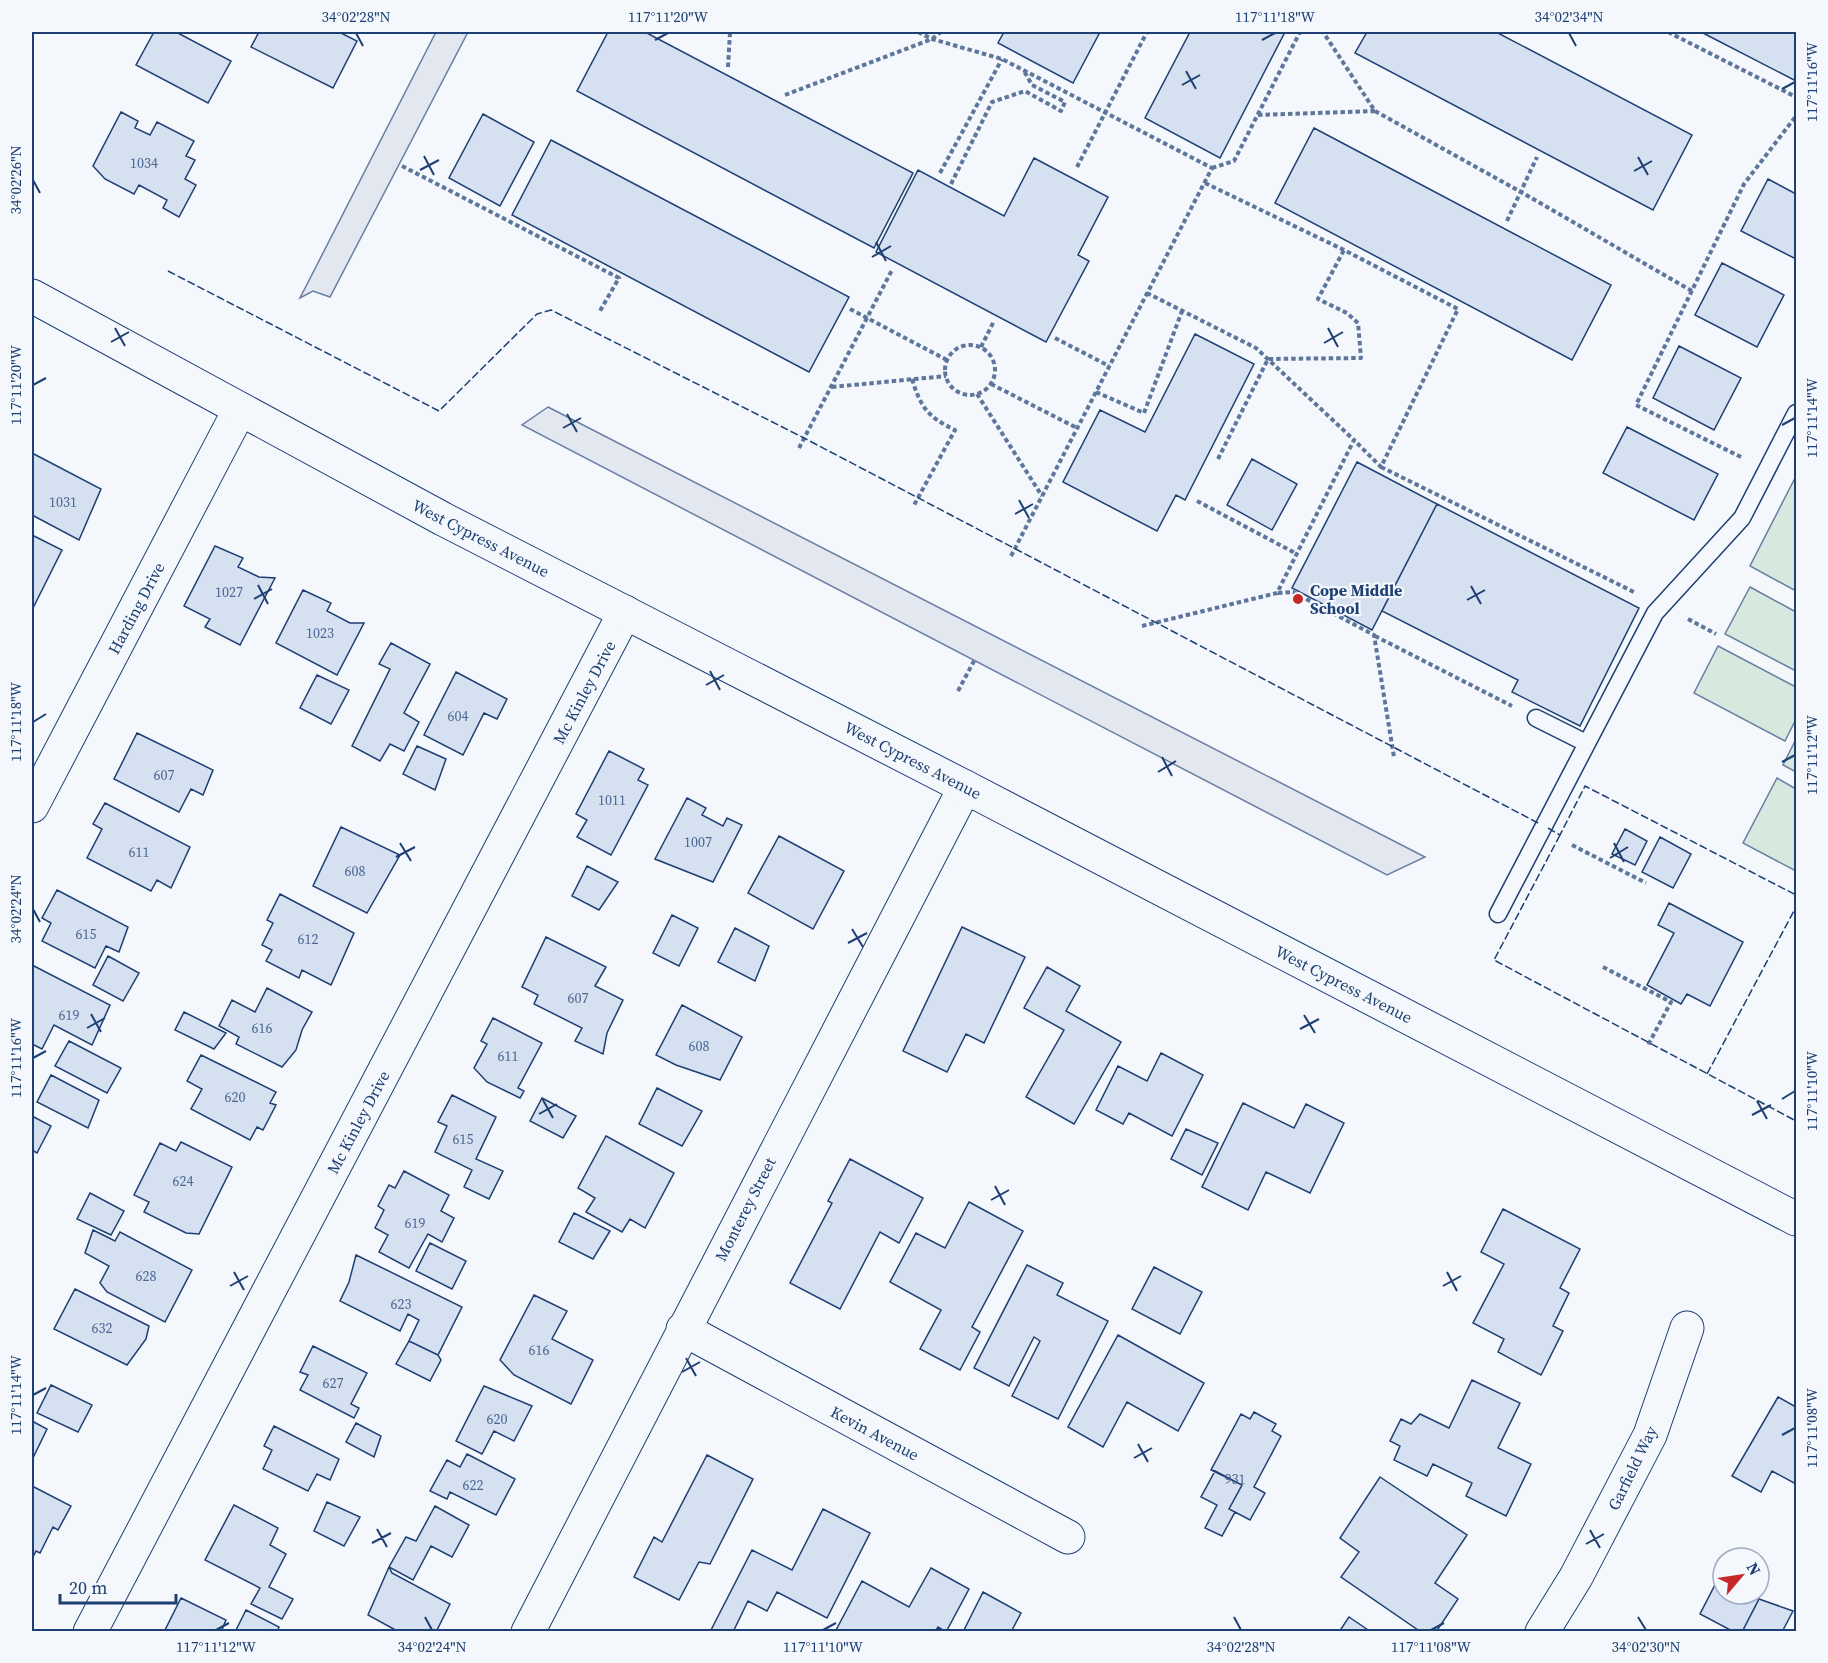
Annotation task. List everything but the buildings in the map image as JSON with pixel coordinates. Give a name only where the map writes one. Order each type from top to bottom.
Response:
[{"type":"street","name":"West Cypress Avenue","points":[[32,296],[443,519],[1797,1219]]},
{"type":"street","name":"Harding Drive","points":[[32,806],[240,409]]},
{"type":"street","name":"Mc Kinley Drive","points":[[90,1632],[625,612]]},
{"type":"street","name":"Monterey Street","points":[[528,1632],[965,787]]},
{"type":"street","name":"Garfield Way","points":[[1542,1632],[1576,1577],[1650,1435],[1687,1328]]},
{"type":"street","name":"Kevin Avenue","points":[[683,1329],[1068,1537]]},
{"type":"lane","points":[[1498,914],[1655,613],[1742,518],[1797,413]]},
{"type":"lane","points":[[1536,718],[1586,743]]},
{"type":"path","points":[[728,67],[730,32]]},
{"type":"path","points":[[918,32],[932,39],[1002,59],[1212,168]]},
{"type":"path","points":[[785,95],[932,39],[941,32]]},
{"type":"path","points":[[1077,167],[1147,32]]},
{"type":"path","points":[[1010,558],[1212,168],[1234,161],[1300,32]]},
{"type":"path","points":[[1323,32],[1375,111],[1692,291]]},
{"type":"path","points":[[1668,32],[1797,97]]},
{"type":"path","points":[[940,173],[1002,59]]},
{"type":"path","points":[[951,184],[992,102],[1025,91],[1061,111],[1065,102],[1032,85],[1024,70]]},
{"type":"path","points":[[1258,115],[1375,111]]},
{"type":"path","points":[[1767,470],[1636,405],[1744,184],[1797,116]]},
{"type":"path","points":[[1507,221],[1538,157]]},
{"type":"path","points":[[402,166],[619,278],[600,311]]},
{"type":"path","points":[[1204,183],[1344,250],[1458,309],[1381,467]]},
{"type":"path","points":[[1268,358],[1361,358],[1358,323],[1347,313],[1318,299],[1344,250]]},
{"type":"path","points":[[799,448],[892,270]]},
{"type":"path","points":[[1147,293],[1256,348],[1381,467],[1662,606]]},
{"type":"path","points":[[850,309],[947,360]]},
{"type":"path","points":[[1096,392],[1144,412],[1182,311]]},
{"type":"path","points":[[981,347],[994,321]]},
{"type":"path","points":[[1055,338],[1109,366]]},
{"type":"path","points":[[964,345],[981,347],[988,352],[996,368],[995,377],[985,391],[977,394],[961,393],[949,383],[946,376],[947,360],[951,354],[964,345]]},
{"type":"path","points":[[1218,459],[1268,358]]},
{"type":"path","points":[[831,387],[946,376]]},
{"type":"path","points":[[912,379],[918,401],[928,414],[955,430],[913,507]]},
{"type":"path","points":[[991,384],[1077,428]]},
{"type":"path","points":[[977,394],[1042,496]]},
{"type":"path","points":[[1277,593],[1354,440]]},
{"type":"path","points":[[1197,501],[1297,554]]},
{"type":"path","points":[[1142,626],[1277,593],[1293,592],[1536,718]]},
{"type":"path","points":[[1692,621],[1716,634]]},
{"type":"path","points":[[1374,635],[1394,757]]},
{"type":"path","points":[[958,691],[974,660]]},
{"type":"path","points":[[1572,845],[1646,883]]},
{"type":"path","points":[[1603,967],[1671,1002],[1647,1047]]},
{"type":"shaded area","points":[[436,32],[468,32],[330,297],[313,291],[300,298]]},
{"type":"shaded area","points":[[548,407],[1425,857],[1387,875],[522,425]]},
{"type":"shaded area","points":[[1796,476],[1796,591],[1750,566]]},
{"type":"shaded area","points":[[1750,587],[1796,612],[1796,671],[1725,634]]},
{"type":"shaded area","points":[[1718,646],[1796,687],[1796,719],[1785,741],[1694,693]]},
{"type":"shaded area","points":[[1796,739],[1796,772],[1783,765]]},
{"type":"shaded area","points":[[1777,778],[1796,789],[1796,871],[1743,843]]},
{"type":"fence","points":[[168,271],[439,411],[537,314],[551,310],[804,438],[1540,824]]},
{"type":"fence","points":[[1548,828],[1560,835],[1585,786],[1796,895]]},
{"type":"fence","points":[[1560,835],[1494,960],[1796,1121]]},
{"type":"fence","points":[[1707,1074],[1796,907]]},
{"type":"place","name":"Cope Middle School","points":[[1298,599]]}]
